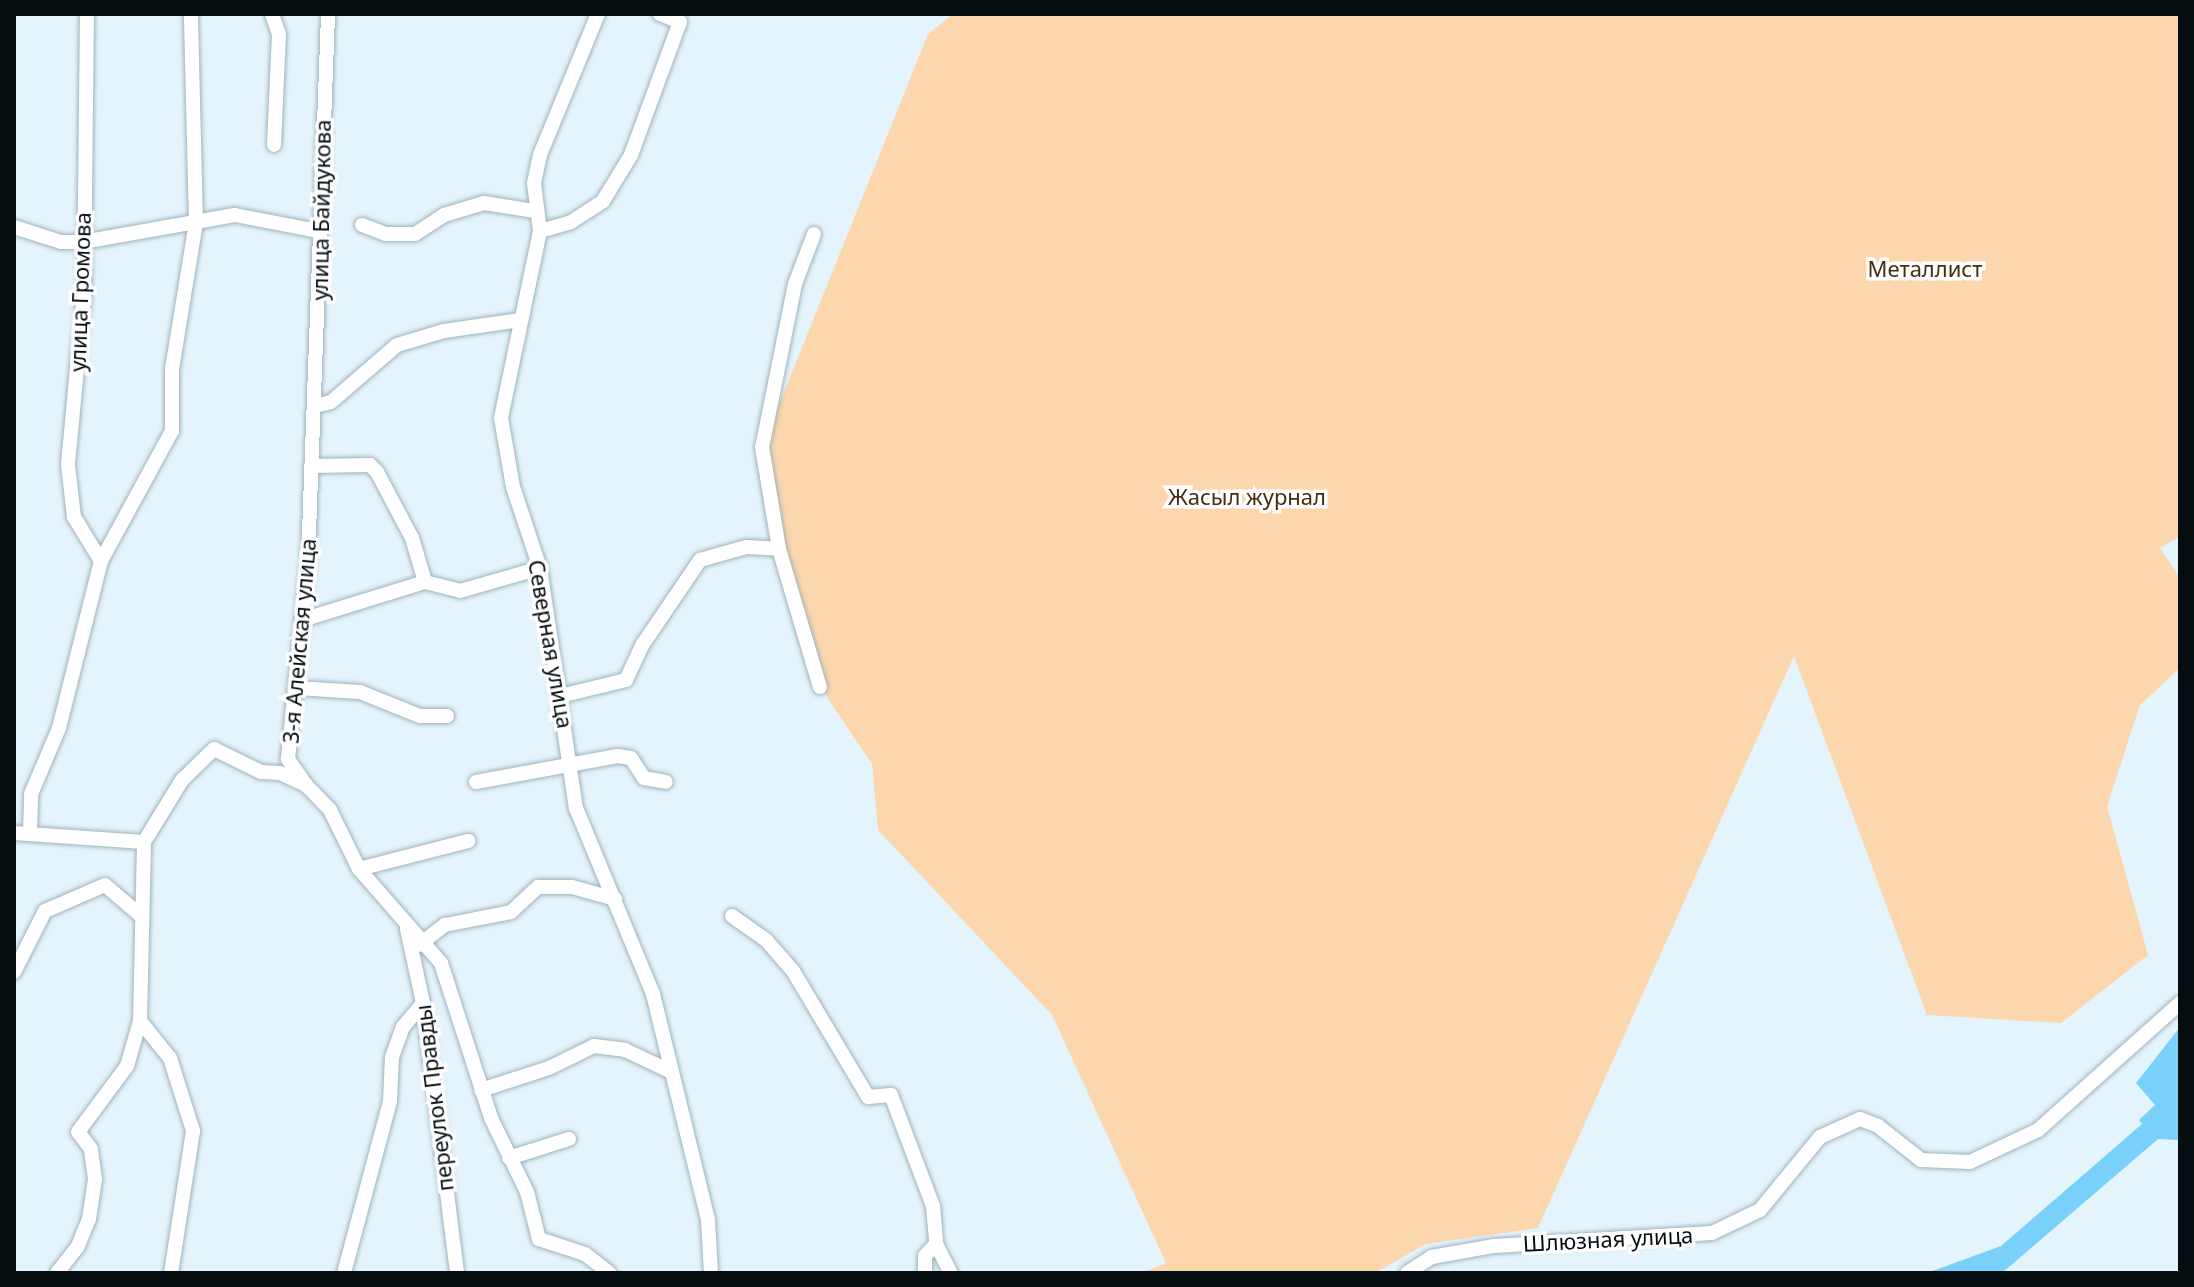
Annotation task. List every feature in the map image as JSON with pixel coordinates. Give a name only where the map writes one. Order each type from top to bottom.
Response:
[{"type":"street","name":"улица Громова","points":[[87,14],[77,402],[68,464],[74,517],[101,561]]},
{"type":"street","points":[[30,830],[31,794],[59,728],[101,561],[172,431],[172,369],[196,223],[191,14]]},
{"type":"street","points":[[272,14],[279,34],[274,145]]},
{"type":"street","name":"улица Байдукова","points":[[311,466],[322,268],[318,231],[328,14]]},
{"type":"street","name":"Северная улица","points":[[598,14],[540,155],[535,211],[540,231],[501,418],[513,487],[540,568],[576,808],[653,994],[708,1220],[711,1273]]},
{"type":"street","points":[[540,231],[571,222],[603,201],[631,155],[680,22],[660,14]]},
{"type":"street","points":[[362,225],[386,234],[415,234],[444,215],[484,203],[535,211]]},
{"type":"street","points":[[14,227],[61,242],[83,242],[235,215],[318,231]]},
{"type":"street","points":[[814,234],[795,284],[762,447],[779,549],[820,687]]},
{"type":"street","points":[[315,406],[331,402],[397,345],[444,331],[520,320]]},
{"type":"street","points":[[311,466],[370,465],[377,472],[412,538],[425,582]]},
{"type":"street","name":"3-я Алейская улица","points":[[306,785],[288,759],[297,688],[311,466]]},
{"type":"street","points":[[560,696],[626,680],[643,644],[700,560],[746,547],[779,549]]},
{"type":"street","points":[[302,620],[425,582],[460,591],[540,568]]},
{"type":"street","points":[[297,688],[360,692],[420,716],[447,716]]},
{"type":"street","name":"3-я Алейская улица","points":[[144,842],[182,780],[214,749],[261,772],[280,773],[306,785]]},
{"type":"street","points":[[476,782],[570,763],[631,758],[644,778],[666,782]]},
{"type":"street","points":[[306,785],[330,810],[359,869],[468,841]]},
{"type":"street","points":[[14,833],[30,830],[144,842],[141,916],[144,970],[140,1021],[127,1066],[78,1132],[91,1149],[95,1179],[78,1246],[57,1273]]},
{"type":"street","name":"переулок Правды","points":[[359,869],[406,925],[419,946],[423,1003],[457,1273]]},
{"type":"street","points":[[14,972],[45,911],[105,885],[141,916]]},
{"type":"street","points":[[609,1273],[585,1254],[539,1239],[527,1192],[509,1158],[481,1090],[441,963],[419,946],[445,925],[511,912],[538,887],[572,887],[615,899]]},
{"type":"street","points":[[732,916],[766,940],[793,971],[868,1097],[891,1095],[933,1206],[936,1244],[951,1273]]},
{"type":"street","points":[[344,1273],[390,1101],[392,1057],[403,1027],[423,1003]]},
{"type":"street","name":"Шлюзная улица","points":[[1407,1273],[1432,1257],[1494,1246],[1712,1233],[1760,1210],[1820,1137],[1860,1119],[1878,1126],[1921,1160],[1970,1162],[2038,1130],[2180,1003]]},
{"type":"street","points":[[140,1021],[170,1058],[193,1131],[171,1273]]},
{"type":"street","points":[[481,1090],[594,1046],[625,1050],[672,1072]]},
{"type":"street","points":[[509,1158],[569,1139]]},
{"type":"street","points":[[925,1273],[925,1256],[936,1244]]},
{"type":"green space","name":"Жасыл журнал","points":[[953,14],[2180,14],[2180,536],[2160,548],[2180,578],[2180,668],[2140,705],[2107,806],[2148,955],[2061,1023],[1927,1015],[1794,656],[1538,1228],[1426,1244],[1375,1273],[1142,1273],[1166,1263],[1052,1015],[878,830],[872,764],[820,687],[762,447],[928,34]]},
{"type":"water","points":[[2180,1027],[2180,1140],[2158,1139],[2002,1273],[1927,1273],[2001,1246],[2142,1124],[2139,1120],[2155,1105],[2136,1083]]},
{"type":"park label","name":"Металлист","points":[[1925,269]]}]
